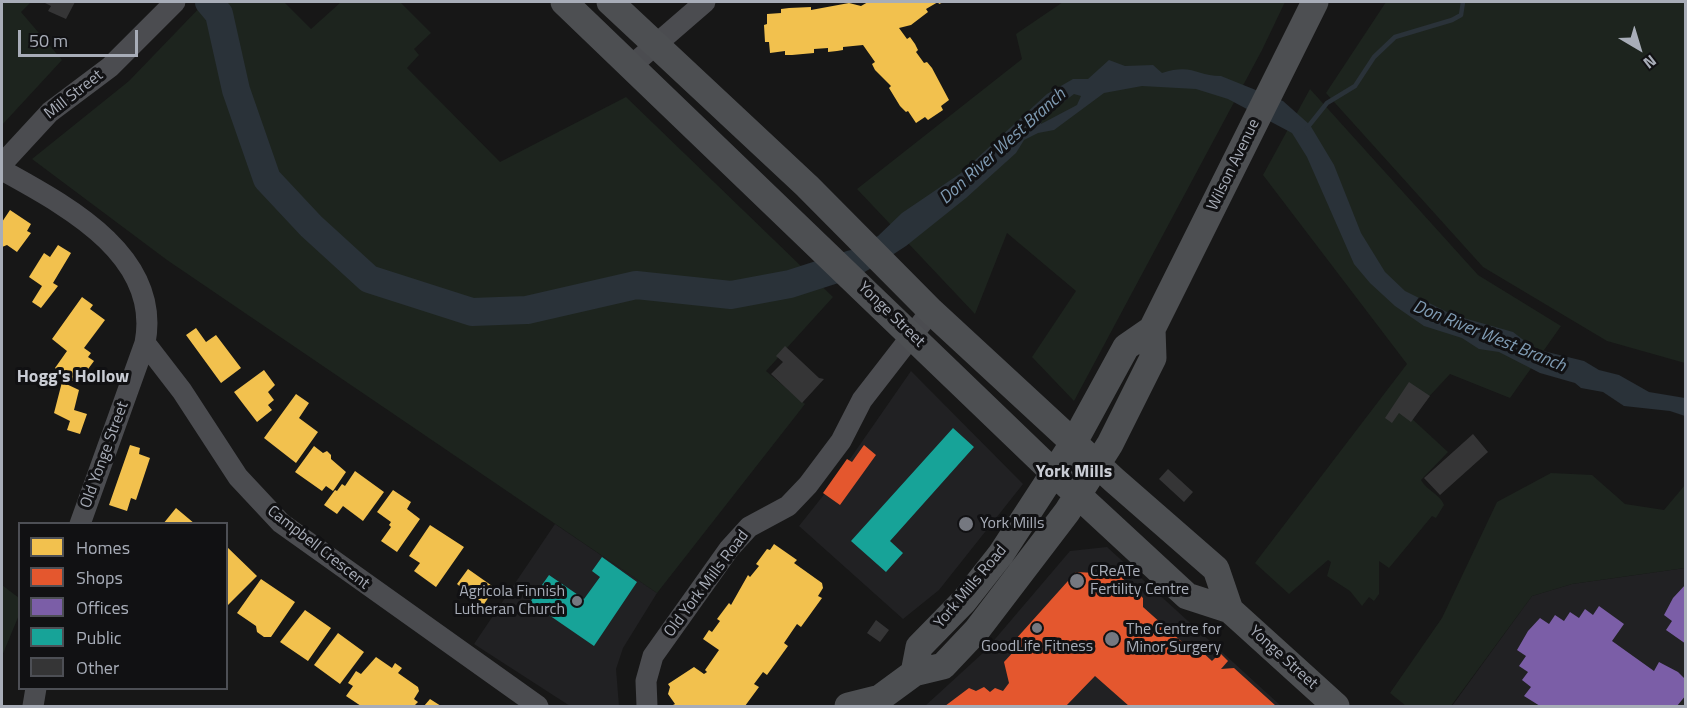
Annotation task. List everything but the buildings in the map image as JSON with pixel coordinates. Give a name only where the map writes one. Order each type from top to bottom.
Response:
[{"type":"main road","name":"Yonge Street","points":[[564,2],[1078,496],[1187,596],[1230,610],[1336,706]]},
{"type":"main road","name":"Yonge Street","points":[[610,2],[807,186],[931,311],[1098,465],[1216,569],[1230,610]]},
{"type":"main road","name":"Wilson Avenue","points":[[1054,473],[1126,347],[1152,329],[1315,2]]},
{"type":"main road","name":"Wilson Avenue","points":[[1078,496],[1098,465],[1153,358],[1152,329]]},
{"type":"main road","name":"York Mills Road","points":[[914,673],[919,647],[964,601],[1001,554],[1054,473]]},
{"type":"main road","name":"York Mills Road","points":[[848,706],[878,702],[914,673],[943,666],[977,630],[1078,496]]},
{"type":"street","points":[[631,66],[705,2]]},
{"type":"street","name":"Mill Street","points":[[2,164],[50,112],[110,67],[171,6]]},
{"type":"street","name":"Old Yonge Street","points":[[2,170],[74,212],[125,261],[137,278],[144,297],[147,315],[145,343],[81,522]]},
{"type":"street","name":"Old York Mills Road","points":[[647,706],[647,673],[656,651],[740,536],[760,520],[788,506],[808,485],[841,441],[862,400],[931,311]]},
{"type":"street","name":"Campbell Crescent","points":[[145,343],[182,391],[238,477],[281,523],[538,706]]},
{"type":"street","points":[[33,706],[36,690]]},
{"type":"shaded area","points":[[2,2],[31,2],[21,12],[62,60],[2,125]]},
{"type":"shaded area","points":[[205,2],[284,2],[311,29],[341,2],[400,2],[431,33],[414,49],[419,55],[407,68],[500,162],[626,97],[833,297],[766,371],[805,404],[657,593],[167,260],[32,159],[129,81]]},
{"type":"shaded area","points":[[1063,2],[1285,2],[1262,50],[1074,401],[1032,357],[1076,291],[1007,233],[975,314],[857,189],[1022,59],[1016,34]]},
{"type":"shaded area","points":[[1386,2],[1685,2],[1685,363],[1607,341],[1483,267],[1326,93]]},
{"type":"shaded area","points":[[1310,89],[1478,275],[1561,326],[1510,398],[1450,374],[1410,417],[1448,452],[1421,480],[1444,505],[1436,518],[1432,516],[1389,568],[1379,561],[1379,594],[1374,601],[1369,597],[1362,606],[1350,591],[1327,576],[1331,562],[1328,560],[1289,594],[1255,563],[1407,364],[1263,175]]},
{"type":"shaded area","points":[[911,371],[1023,484],[939,590],[903,619],[799,526],[834,482]]},
{"type":"shaded area","points":[[1551,473],[1592,475],[1625,504],[1664,510],[1685,485],[1685,568],[1572,584],[1532,596],[1451,706],[1406,706],[1390,693],[1442,618],[1497,502]]},
{"type":"shaded area","points":[[555,524],[657,593],[623,648],[616,669],[619,706],[570,706],[474,644]]},
{"type":"shaded area","points":[[1107,547],[1281,706],[925,706],[984,652],[1070,551]]},
{"type":"shaded area","points":[[1685,568],[1685,706],[1452,706],[1532,596],[1572,584]]},
{"type":"shaded area","points":[[2,585],[18,597],[18,617],[2,656]]},
{"type":"water","points":[[1109,60],[1125,66],[1153,65],[1162,73],[1180,69],[1221,76],[1283,101],[1310,125],[1334,165],[1361,233],[1385,272],[1405,291],[1453,315],[1513,332],[1535,349],[1584,361],[1599,370],[1619,375],[1649,392],[1685,398],[1685,416],[1670,411],[1624,406],[1603,392],[1581,388],[1575,383],[1540,373],[1499,352],[1479,349],[1462,338],[1424,326],[1395,306],[1370,283],[1354,264],[1307,157],[1292,133],[1228,99],[1196,89],[1142,86],[1104,93],[1054,130],[1038,133],[1024,140],[1016,153],[966,198],[906,246],[880,263],[856,277],[815,276],[840,256],[878,236],[902,213],[961,173],[1047,94],[1073,79],[1088,79]],"holes":[[[1074,94],[1081,96],[1077,105],[1041,124],[1042,118]]]},
{"type":"waterway","name":"Don River West Branch","points":[[209,2],[219,14],[236,90],[267,179],[311,226],[369,279],[472,312],[527,310],[636,285],[731,295],[790,284],[852,264]]},
{"type":"waterway","points":[[1307,128],[1327,103],[1355,86],[1374,57],[1395,37],[1452,20],[1461,15],[1463,2]]},
{"type":"place","name":"York Mills","points":[[966,524]]},
{"type":"place","name":"CReATe Fertility Centre","points":[[1077,581]]},
{"type":"place","name":"Agricola Finnish Lutheran Church","points":[[577,601]]},
{"type":"place","name":"GoodLife Fitness","points":[[1037,628]]},
{"type":"place","name":"The Centre for Minor Surgery","points":[[1112,639]]},
{"type":"district","name":"Hogg's Hollow","points":[[73,378]]},
{"type":"district","name":"York Mills","points":[[1074,473]]}]
